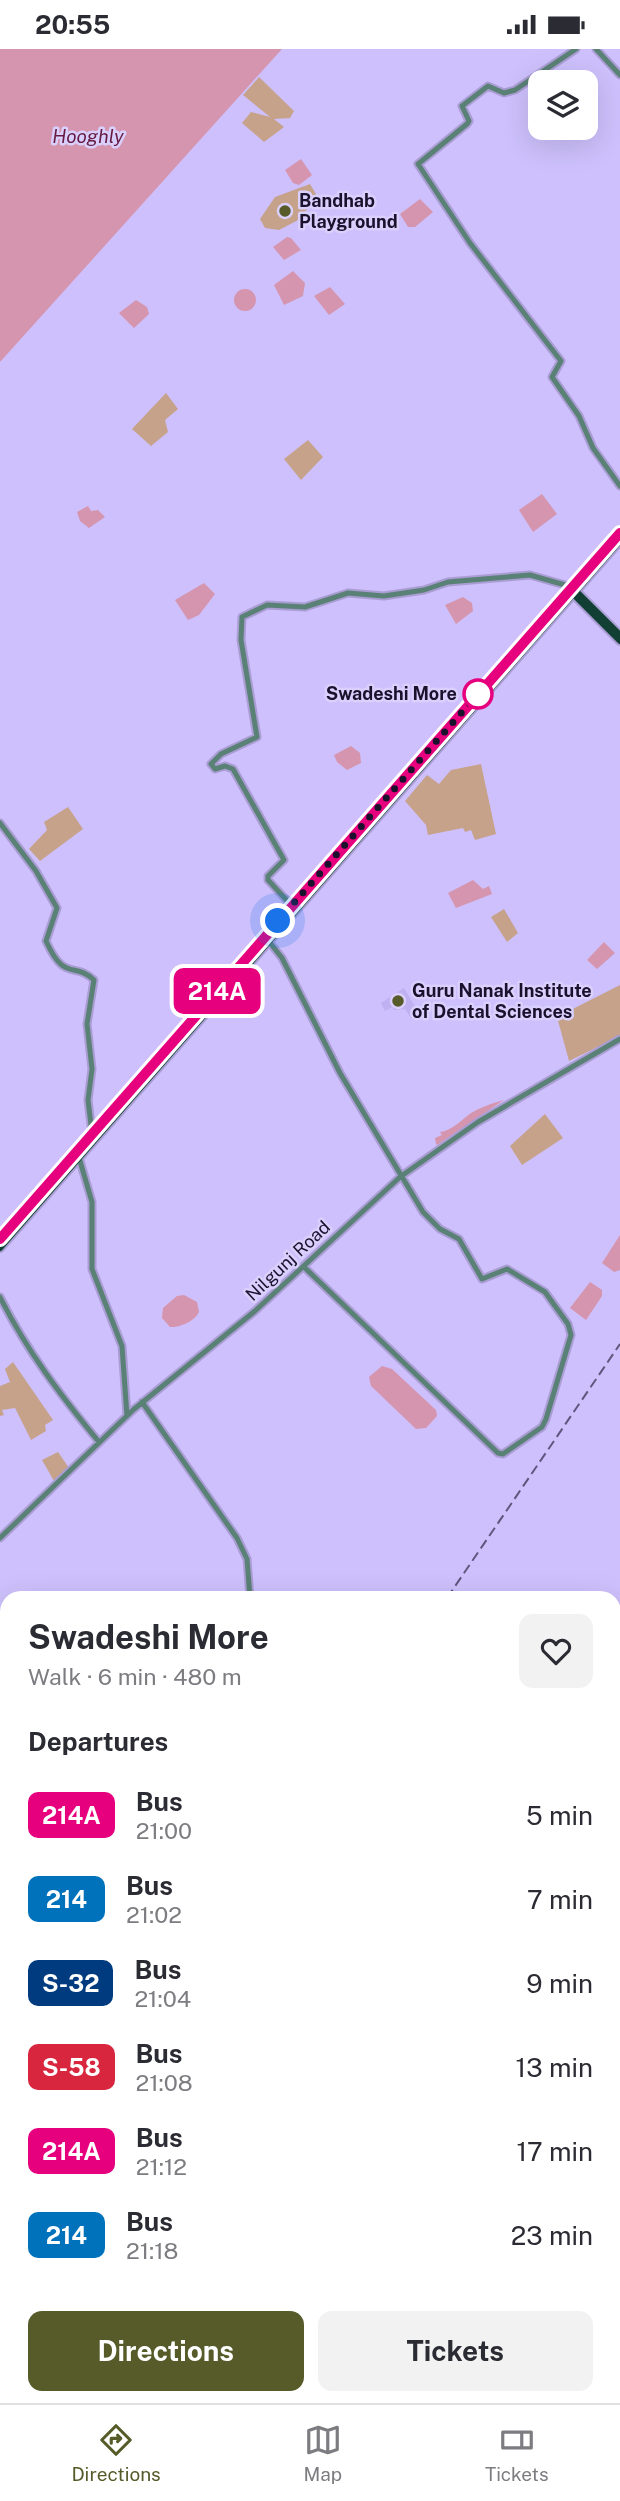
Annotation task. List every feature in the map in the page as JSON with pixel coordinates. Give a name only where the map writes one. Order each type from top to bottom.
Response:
[{"type":"main road","points":[[0,1238],[78,1154],[620,533]]},
{"type":"main road","points":[[0,1248],[78,1154],[92,1133],[267,939],[292,906],[572,590],[620,541]]},
{"type":"main road","points":[[572,590],[620,635]]},
{"type":"main road","points":[[572,590],[620,641]]},
{"type":"street","points":[[576,49],[512,92],[500,92],[488,86],[478,91],[463,104],[469,121],[467,124],[418,164],[470,243],[561,361],[552,377],[579,417],[593,448],[620,486]]},
{"type":"street","points":[[596,49],[620,75]]},
{"type":"street","points":[[292,906],[268,880],[268,876],[281,866],[284,860],[261,815],[233,769],[225,765],[215,769],[211,764],[221,754],[257,737],[241,640],[242,617],[267,605],[305,607],[348,593],[384,596],[424,590],[448,582],[530,575],[572,590]]},
{"type":"street","points":[[0,823],[36,871],[57,908],[46,941],[54,959],[66,970],[90,976],[94,980],[87,1024],[92,1069],[88,1100],[92,1133]]},
{"type":"street","points":[[267,939],[282,958],[340,1073],[423,1212],[440,1229],[459,1239],[478,1276],[486,1279],[507,1269],[527,1285],[545,1292],[568,1324],[571,1335],[562,1376],[542,1427],[503,1454],[498,1453],[304,1267]]},
{"type":"street","name":"Nilgunj Road","points":[[0,1538],[142,1402],[255,1311],[400,1177],[478,1122],[620,1039]]},
{"type":"street","points":[[78,1154],[92,1202],[92,1269],[122,1346],[127,1416]]},
{"type":"street","points":[[0,1297],[28,1350],[61,1397],[99,1442]]},
{"type":"street","points":[[142,1402],[237,1538],[247,1559],[251,1591]]},
{"type":"shaded area","points":[[259,77],[294,111],[290,118],[274,119],[284,127],[264,142],[242,123],[251,112],[270,117],[243,95]]},
{"type":"shaded area","name":"Bandhab Playground","points":[[310,184],[319,199],[302,214],[304,217],[279,230],[265,228],[260,219],[275,197]]},
{"type":"shaded area","points":[[166,393],[178,409],[165,420],[168,432],[151,446],[132,429]]},
{"type":"shaded area","points":[[308,440],[323,457],[301,480],[284,459]]},
{"type":"shaded area","points":[[481,764],[496,834],[475,840],[471,830],[465,832],[463,828],[428,835],[426,825],[405,801],[427,775],[439,784],[451,770]]},
{"type":"shaded area","points":[[68,807],[83,829],[40,861],[29,849],[47,830],[44,822]]},
{"type":"shaded area","points":[[504,909],[518,933],[507,942],[491,917]]},
{"type":"shaded area","points":[[620,985],[620,1036],[569,1061],[557,1017]]},
{"type":"shaded area","name":"Guru Nanak Institute of Dental Sciences","points":[[404,988],[419,1013],[411,1018],[405,1009],[394,1010],[392,1007],[385,1011],[381,1003]]},
{"type":"shaded area","points":[[545,1114],[563,1138],[522,1165],[510,1146]]},
{"type":"shaded area","points":[[13,1362],[53,1420],[45,1425],[46,1431],[31,1440],[15,1408],[2,1410],[4,1415],[0,1416],[0,1386],[10,1382],[5,1369]]},
{"type":"shaded area","points":[[58,1452],[69,1468],[54,1481],[42,1460]]},
{"type":"water","name":"Hooghly","points":[[0,49],[282,49],[0,362]]},
{"type":"water","points":[[301,159],[312,175],[299,185],[293,183],[285,170]]},
{"type":"water","points":[[420,199],[433,212],[415,227],[408,227],[400,214]]},
{"type":"water","points":[[287,237],[301,250],[284,260],[273,247]]},
{"type":"water","points":[[293,271],[305,283],[303,296],[284,305],[274,285]]},
{"type":"water","points":[[330,287],[345,304],[329,315],[314,296]]},
{"type":"water","points":[[245,289],[253,292],[256,300],[253,308],[245,311],[237,308],[234,300],[237,292]]},
{"type":"water","points":[[136,300],[147,307],[149,314],[134,328],[119,313]]},
{"type":"water","points":[[542,494],[557,514],[533,532],[519,510]]},
{"type":"water","points":[[88,506],[91,511],[98,510],[105,517],[89,528],[80,521],[77,512]]},
{"type":"water","points":[[204,583],[215,594],[199,615],[188,620],[175,600]]},
{"type":"water","points":[[463,597],[472,603],[473,611],[456,624],[445,605]]},
{"type":"water","points":[[351,746],[360,753],[361,763],[347,770],[337,762],[334,755]]},
{"type":"water","points":[[473,880],[483,889],[489,886],[492,894],[456,908],[448,893]]},
{"type":"water","points":[[604,942],[615,953],[597,969],[587,960]]},
{"type":"water","points":[[504,1100],[436,1144],[435,1138],[442,1135],[440,1132],[453,1127],[474,1111]]},
{"type":"water","points":[[620,1235],[620,1270],[614,1272],[602,1263]]},
{"type":"water","points":[[590,1282],[602,1290],[602,1296],[586,1320],[570,1308]]},
{"type":"water","points":[[184,1295],[197,1302],[199,1312],[186,1323],[170,1327],[162,1318],[163,1308],[177,1296]]},
{"type":"water","points":[[382,1366],[392,1369],[436,1410],[437,1416],[426,1428],[416,1429],[371,1386],[369,1377]]},
{"type":"railway","points":[[452,1591],[620,1344]]},
{"type":"bus line","name":"214A","points":[[0,1239],[620,533]]},
{"type":"place","name":"Bandhab Playground","points":[[285,211]]},
{"type":"place","name":"Swadeshi More","points":[[478,694]]},
{"type":"place","name":"Guru Nanak Institute of Dental Sciences","points":[[398,1001]]},
{"type":"route","points":[[278,921],[478,694]]}]
